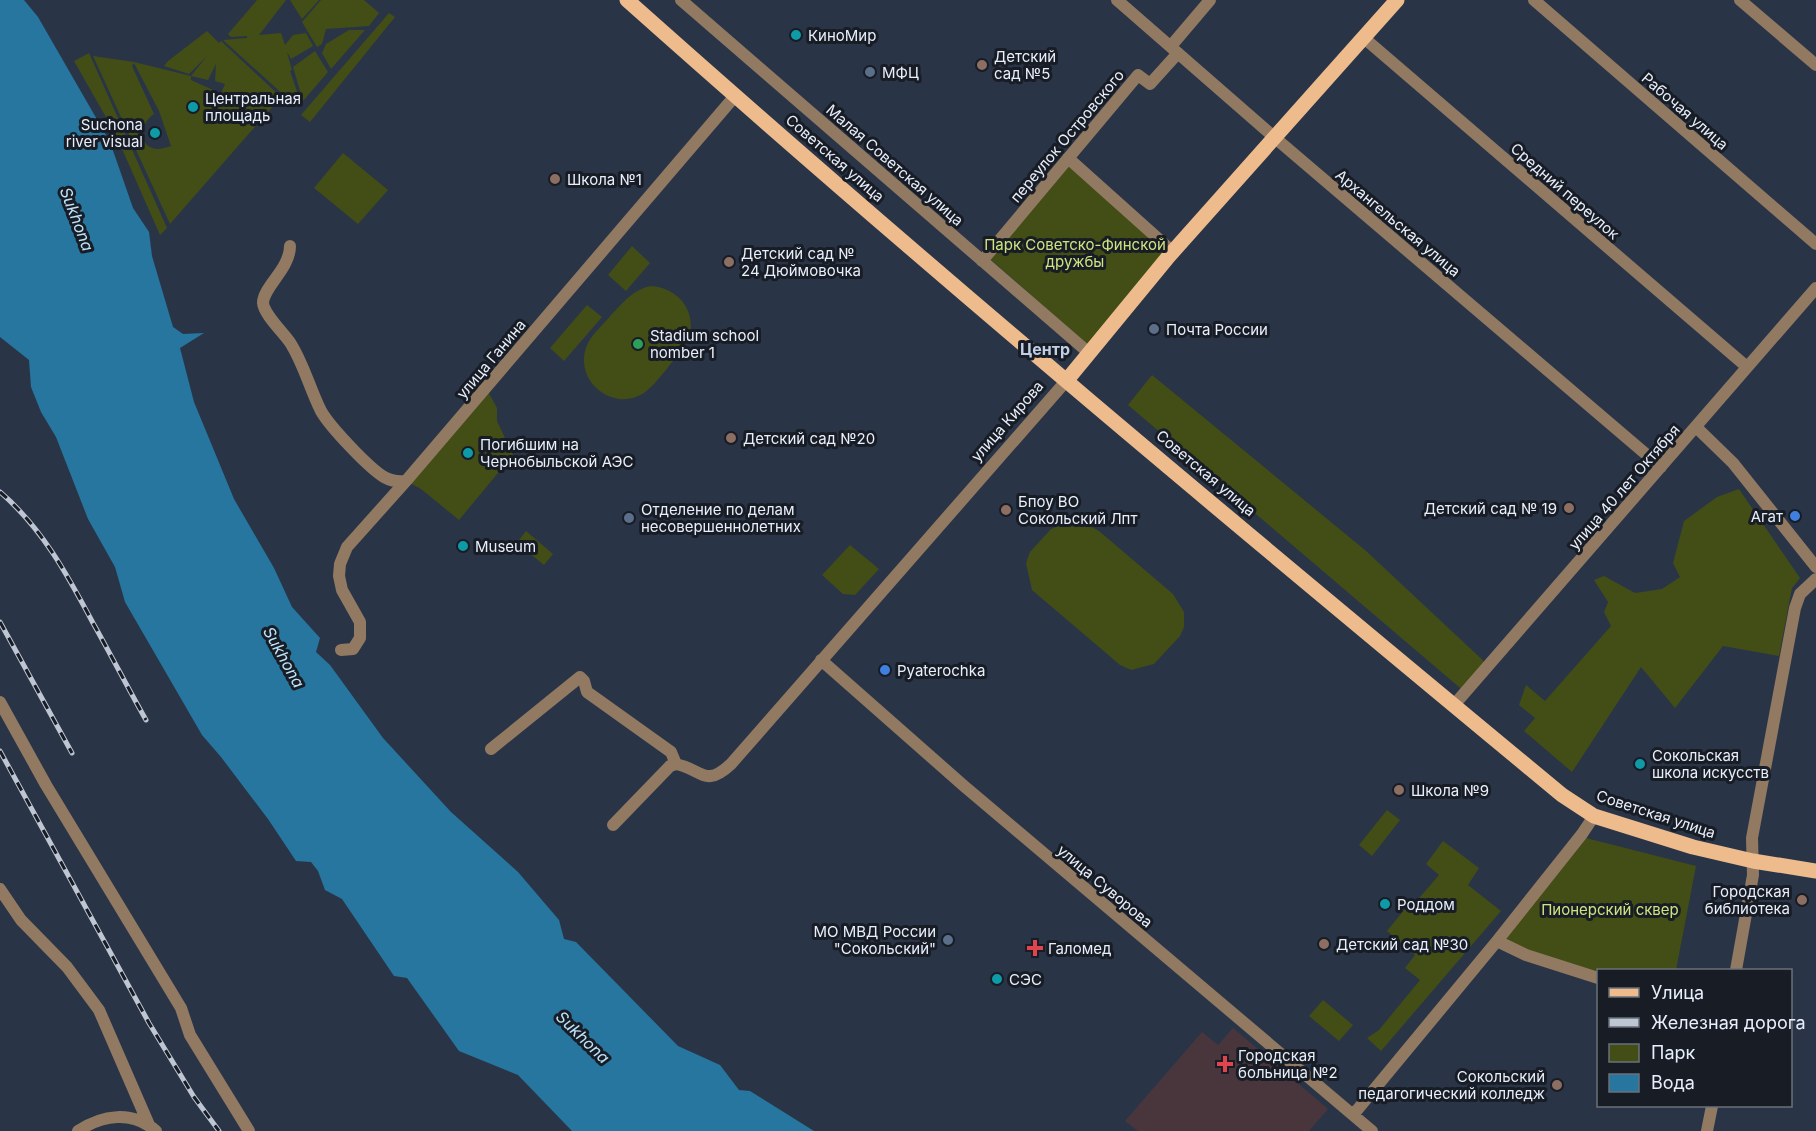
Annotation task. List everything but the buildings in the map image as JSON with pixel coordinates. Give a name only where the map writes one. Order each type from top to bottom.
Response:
[{"type":"main road","name":"Советская улица","points":[[627,0],[735,96],[1066,380],[1562,795],[1594,816],[1693,847],[1753,861],[1816,871]]},
{"type":"main road","name":"улица Кирова","points":[[1066,380],[1173,252],[1397,0]]},
{"type":"street","name":"Малая Советская улица","points":[[681,0],[1089,353]]},
{"type":"street","name":"Архангельская улица","points":[[1117,0],[1661,467]]},
{"type":"street","name":"переулок Островского","points":[[982,261],[1138,75],[1150,84],[1210,0]]},
{"type":"street","name":"Рабочая улица","points":[[1534,0],[1816,244]]},
{"type":"street","points":[[1740,0],[1816,66]]},
{"type":"street","name":"Средний переулок","points":[[1364,38],[1748,367]]},
{"type":"street","name":"улица Ганина","points":[[341,650],[353,649],[360,638],[360,622],[342,590],[339,576],[347,547],[735,96]]},
{"type":"street","points":[[1068,158],[1173,252]]},
{"type":"street","points":[[290,246],[287,261],[264,298],[265,309],[294,349],[322,412],[358,454],[383,477],[399,482],[406,481]]},
{"type":"street","name":"улица 40 лет Октября","points":[[1454,705],[1816,288]]},
{"type":"street","name":"улица Кирова","points":[[676,764],[706,776],[722,773],[1066,380]]},
{"type":"street","points":[[1696,427],[1732,463],[1816,567]]},
{"type":"street","points":[[1736,969],[1754,875],[1752,838],[1795,608],[1800,594],[1816,579]]},
{"type":"street","name":"улица Суворова","points":[[821,660],[964,786],[1372,1131]]},
{"type":"street","points":[[491,749],[580,677],[584,681],[587,692],[671,752],[676,764],[670,766],[613,825]]},
{"type":"street","points":[[0,702],[46,785],[181,1008],[190,1035],[249,1131]]},
{"type":"street","points":[[1353,1115],[1497,941],[1594,816]]},
{"type":"street","points":[[0,889],[21,920],[67,967],[99,1010],[152,1128]]},
{"type":"street","points":[[1497,941],[1526,955],[1597,977]]},
{"type":"street","points":[[1707,1131],[1712,1107]]},
{"type":"street","points":[[78,1131],[87,1125],[108,1118],[133,1118],[152,1128]]},
{"type":"shaded area","name":"Городская больница №2","points":[[1233,1028],[1328,1109],[1309,1131],[1138,1131],[1125,1121],[1202,1032],[1218,1045]]},
{"type":"green space","points":[[257,0],[286,0],[259,35],[281,33],[285,45],[293,35],[306,33],[313,46],[291,59],[287,52],[292,70],[290,71],[301,103],[297,107],[223,40],[247,38],[247,36],[231,37],[228,34]]},
{"type":"green space","points":[[290,0],[319,0],[302,19]]},
{"type":"green space","points":[[321,0],[364,0],[379,13],[369,26],[326,29],[322,44],[317,47],[302,22]]},
{"type":"green space","points":[[389,13],[395,17],[310,122],[301,115]]},
{"type":"green space","points":[[349,30],[365,30],[331,69],[322,53],[326,44]]},
{"type":"green space","points":[[207,31],[219,43],[221,41],[281,97],[170,224],[93,56],[134,62],[191,76],[207,56],[189,74],[164,66]],"holes":[[[134,63],[159,111],[171,146],[156,149],[150,147],[143,139],[146,122],[154,114],[132,66]],[[216,64],[215,81],[225,84],[215,107],[215,89],[191,80],[191,76],[208,80]]]},
{"type":"green space","points":[[315,51],[328,72],[303,101],[293,67]]},
{"type":"green space","points":[[89,53],[167,228],[160,235],[115,133],[74,61]]},
{"type":"green space","points":[[343,153],[388,190],[358,224],[314,188]]},
{"type":"green space","name":"Парк Советско-Финской дружбы","points":[[1070,163],[1166,252],[1089,346],[989,258]]},
{"type":"green space","points":[[632,246],[650,263],[626,291],[608,275]]},
{"type":"green space","points":[[651,286],[672,292],[685,306],[691,324],[686,345],[644,393],[631,398],[619,399],[607,396],[597,389],[585,369],[584,356],[588,343],[629,297]]},
{"type":"green space","points":[[587,305],[602,317],[564,361],[550,348]]},
{"type":"green space","points":[[1152,375],[1365,550],[1489,666],[1466,693],[1128,405]]},
{"type":"green space","points":[[486,388],[497,408],[497,421],[513,455],[459,520],[421,489],[406,481]]},
{"type":"green space","points":[[1739,489],[1800,578],[1792,588],[1779,656],[1723,646],[1675,708],[1641,667],[1572,772],[1524,731],[1535,718],[1519,705],[1526,685],[1545,701],[1611,626],[1604,612],[1608,602],[1594,580],[1604,576],[1635,593],[1662,589],[1680,577],[1673,563],[1684,521],[1717,497]]},
{"type":"green space","points":[[1069,522],[1086,524],[1099,531],[1173,594],[1184,612],[1184,627],[1180,636],[1154,664],[1131,670],[1120,665],[1032,590],[1026,563],[1030,552],[1051,529]]},
{"type":"green space","points":[[526,531],[553,554],[544,565],[517,543]]},
{"type":"green space","points":[[850,545],[879,569],[855,595],[843,594],[822,575]]},
{"type":"green space","points":[[1387,810],[1400,820],[1372,856],[1359,845]]},
{"type":"green space","name":"Пионерский сквер","points":[[1586,838],[1696,866],[1676,969],[1597,969],[1597,975],[1527,952],[1504,939]]},
{"type":"green space","points":[[1443,841],[1479,868],[1468,885],[1501,911],[1381,1051],[1367,1038],[1379,1030],[1420,980],[1405,968],[1415,955],[1387,931],[1439,875],[1426,864]]},
{"type":"green space","points":[[1323,1000],[1353,1025],[1339,1041],[1309,1016]]},
{"type":"water","name":"Sukhona","points":[[0,0],[24,0],[38,17],[110,142],[133,208],[149,232],[152,256],[173,327],[183,334],[204,333],[180,348],[194,402],[234,499],[274,568],[292,607],[320,638],[316,652],[330,665],[383,738],[451,812],[518,872],[559,920],[564,939],[576,942],[678,1046],[720,1065],[739,1090],[750,1091],[814,1131],[572,1131],[518,1075],[459,1051],[407,978],[394,976],[342,899],[325,890],[318,871],[311,862],[296,861],[268,819],[202,735],[125,602],[115,567],[88,519],[56,437],[41,412],[31,387],[29,360],[0,337]]},
{"type":"railway","points":[[0,492],[29,521],[52,553],[146,720]]},
{"type":"railway","points":[[0,622],[72,753]]},
{"type":"railway","points":[[0,751],[149,1023],[194,1097],[219,1131]]},
{"type":"place","name":"КиноМир","points":[[796,35]]},
{"type":"place","name":"Детский сад №5","points":[[982,65]]},
{"type":"place","name":"МФЦ","points":[[870,72]]},
{"type":"place","name":"Центральная площадь","points":[[193,107]]},
{"type":"place","name":"Suchona river visual","points":[[155,133]]},
{"type":"place","name":"Школа №1","points":[[555,179]]},
{"type":"place","name":"Детский сад № 24 Дюймовочка","points":[[729,262]]},
{"type":"place","name":"Почта России","points":[[1154,329]]},
{"type":"place","name":"Stadium school nomber 1","points":[[638,344]]},
{"type":"place","name":"Детский сад №20","points":[[731,438]]},
{"type":"place","name":"Погибшим на Чернобыльской АЭС","points":[[468,453]]},
{"type":"place","name":"Детский сад № 19","points":[[1569,508]]},
{"type":"place","name":"Бпоу ВО Сокольский Лпт","points":[[1006,510]]},
{"type":"place","name":"Агат","points":[[1795,516]]},
{"type":"place","name":"Отделение по делам несовершеннолетних","points":[[629,518]]},
{"type":"place","name":"Museum","points":[[463,546]]},
{"type":"place","name":"Pyaterochka","points":[[885,670]]},
{"type":"place","name":"Сокольская школа искусств","points":[[1640,764]]},
{"type":"place","name":"Школа №9","points":[[1399,790]]},
{"type":"place","name":"Городская библиотека","points":[[1802,900]]},
{"type":"place","name":"Роддом","points":[[1385,904]]},
{"type":"place","name":"МО МВД России \"Сокольский\"","points":[[948,940]]},
{"type":"place","name":"Детский сад №30","points":[[1324,944]]},
{"type":"place","name":"Галомед","points":[[1035,948]]},
{"type":"place","name":"СЭС","points":[[997,979]]},
{"type":"place","name":"Городская больница №2","points":[[1225,1064]]},
{"type":"place","name":"Сокольский педагогический колледж","points":[[1557,1085]]},
{"type":"district","name":"Центр","points":[[1045,349]]}]
